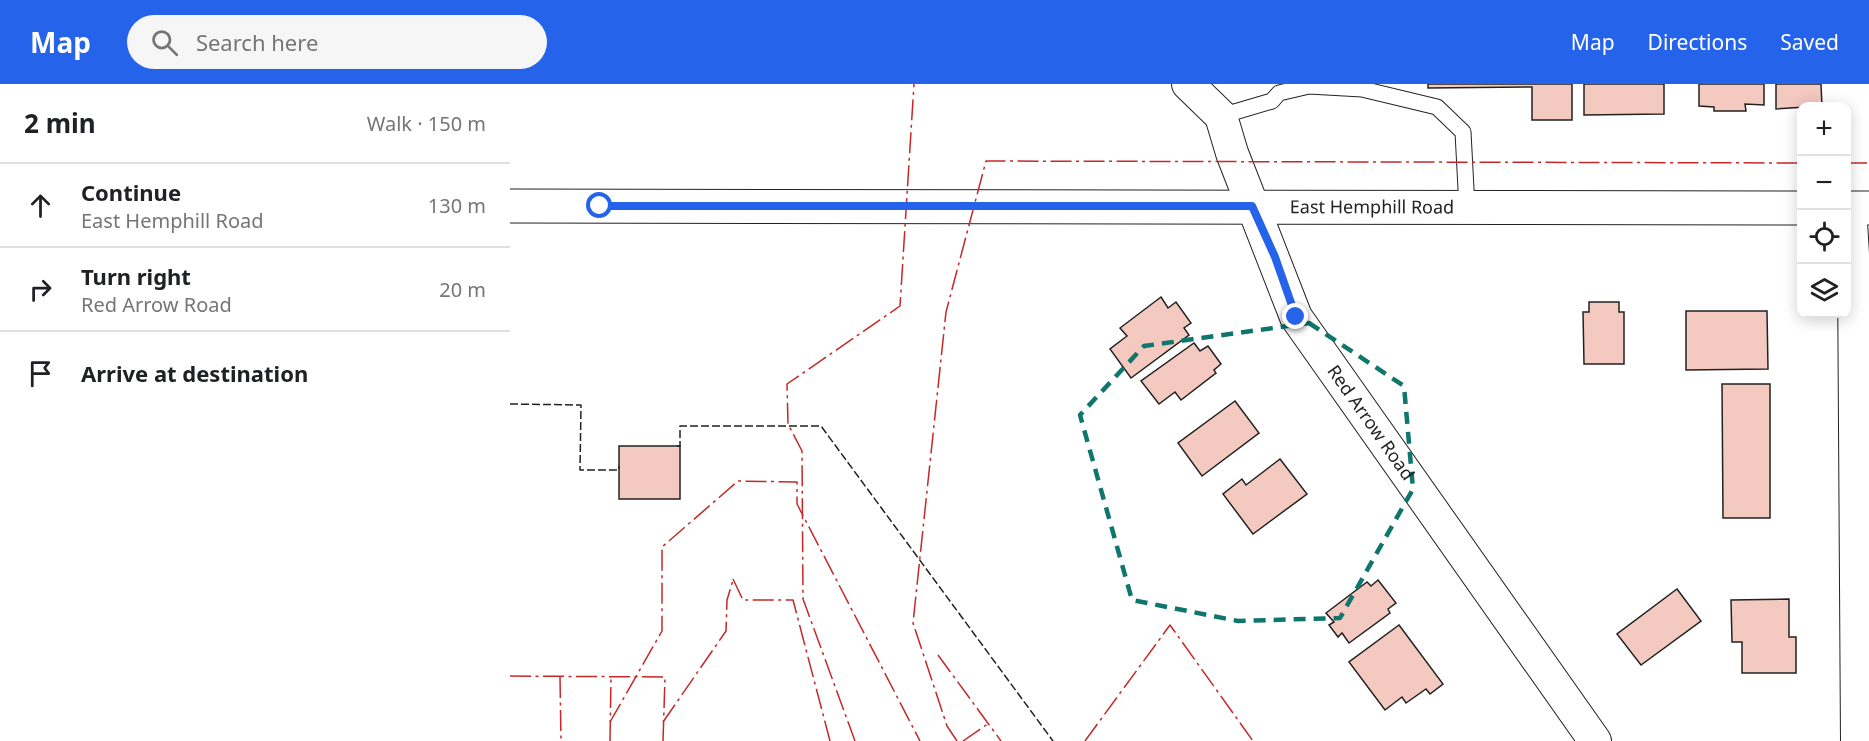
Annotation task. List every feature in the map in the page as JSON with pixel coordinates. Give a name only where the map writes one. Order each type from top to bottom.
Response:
[{"type":"street","name":"Red Arrow Road","points":[[1188,84],[1221,116],[1252,206],[1275,257],[1296,317],[1595,741]]},
{"type":"street","name":"East Hemphill Road","points":[[510,206],[1797,208]]},
{"type":"street","points":[[1855,208],[1857,741]]},
{"type":"lane","points":[[1221,116],[1272,101],[1279,93],[1309,86],[1362,89],[1437,107],[1463,132],[1467,208]]},
{"type":"highlighted area","points":[[1309,323],[1404,386],[1413,489],[1340,618],[1238,621],[1132,600],[1080,415],[1144,346]]},
{"type":"building","points":[[1428,84],[1572,84],[1572,120],[1532,120],[1532,87],[1428,88]]},
{"type":"building","points":[[1584,84],[1664,84],[1664,114],[1584,115]]},
{"type":"building","points":[[1699,84],[1764,84],[1764,105],[1745,104],[1746,111],[1714,111],[1714,107],[1699,106]]},
{"type":"building","points":[[1776,84],[1821,84],[1822,102],[1797,102],[1797,108],[1776,109]]},
{"type":"building","points":[[1161,297],[1168,308],[1176,302],[1191,323],[1184,328],[1189,335],[1131,378],[1110,349],[1127,336],[1120,328]]},
{"type":"building","points":[[1589,302],[1619,302],[1619,312],[1624,312],[1624,364],[1584,364],[1583,312],[1589,312]]},
{"type":"building","points":[[1686,311],[1767,311],[1768,369],[1686,370]]},
{"type":"building","points":[[1194,343],[1200,351],[1208,346],[1221,364],[1214,370],[1216,373],[1181,400],[1175,392],[1159,404],[1141,381]]},
{"type":"building","points":[[1722,384],[1770,384],[1770,518],[1723,518]]},
{"type":"building","points":[[1235,401],[1259,433],[1202,476],[1178,443]]},
{"type":"building","points":[[619,446],[680,446],[680,499],[619,499]]},
{"type":"building","points":[[1280,459],[1307,494],[1253,534],[1223,494],[1242,479],[1246,485]]},
{"type":"building","points":[[1378,580],[1396,603],[1388,609],[1390,613],[1349,643],[1342,633],[1338,637],[1329,625],[1334,622],[1326,613],[1367,582],[1371,586]]},
{"type":"building","points":[[1677,589],[1701,621],[1641,665],[1617,634]]},
{"type":"building","points":[[1789,599],[1789,637],[1796,637],[1796,673],[1742,673],[1742,642],[1732,642],[1731,600]]},
{"type":"building","points":[[1399,625],[1443,684],[1430,694],[1426,689],[1406,703],[1402,697],[1385,710],[1349,662]]},
{"type":"fence","points":[[510,404],[581,405],[580,470],[619,470],[619,466]]},
{"type":"fence","points":[[677,446],[680,446],[680,426],[821,426],[1053,741]]},
{"type":"power","points":[[855,741],[803,599],[802,451],[788,424],[787,384],[900,306],[914,84]]},
{"type":"power","points":[[957,741],[947,726],[913,623],[946,312],[986,161],[1797,163]]},
{"type":"power","points":[[1851,163],[1869,163]]},
{"type":"power","points":[[610,722],[662,631],[662,547],[738,481],[797,482],[797,504],[920,741]]},
{"type":"power","points":[[733,579],[743,600],[793,600],[830,741]]},
{"type":"power","points":[[663,722],[726,631],[727,600],[733,580]]},
{"type":"power","points":[[1085,741],[1170,625],[1253,741]]},
{"type":"power","points":[[938,655],[1001,741]]},
{"type":"power","points":[[510,676],[665,677],[663,741]]},
{"type":"power","points":[[560,677],[561,741]]},
{"type":"power","points":[[610,741],[611,677]]},
{"type":"power","points":[[963,741],[989,723]]},
{"type":"route","points":[[600,206],[1252,206],[1275,257],[1276,267],[1296,317]]}]
